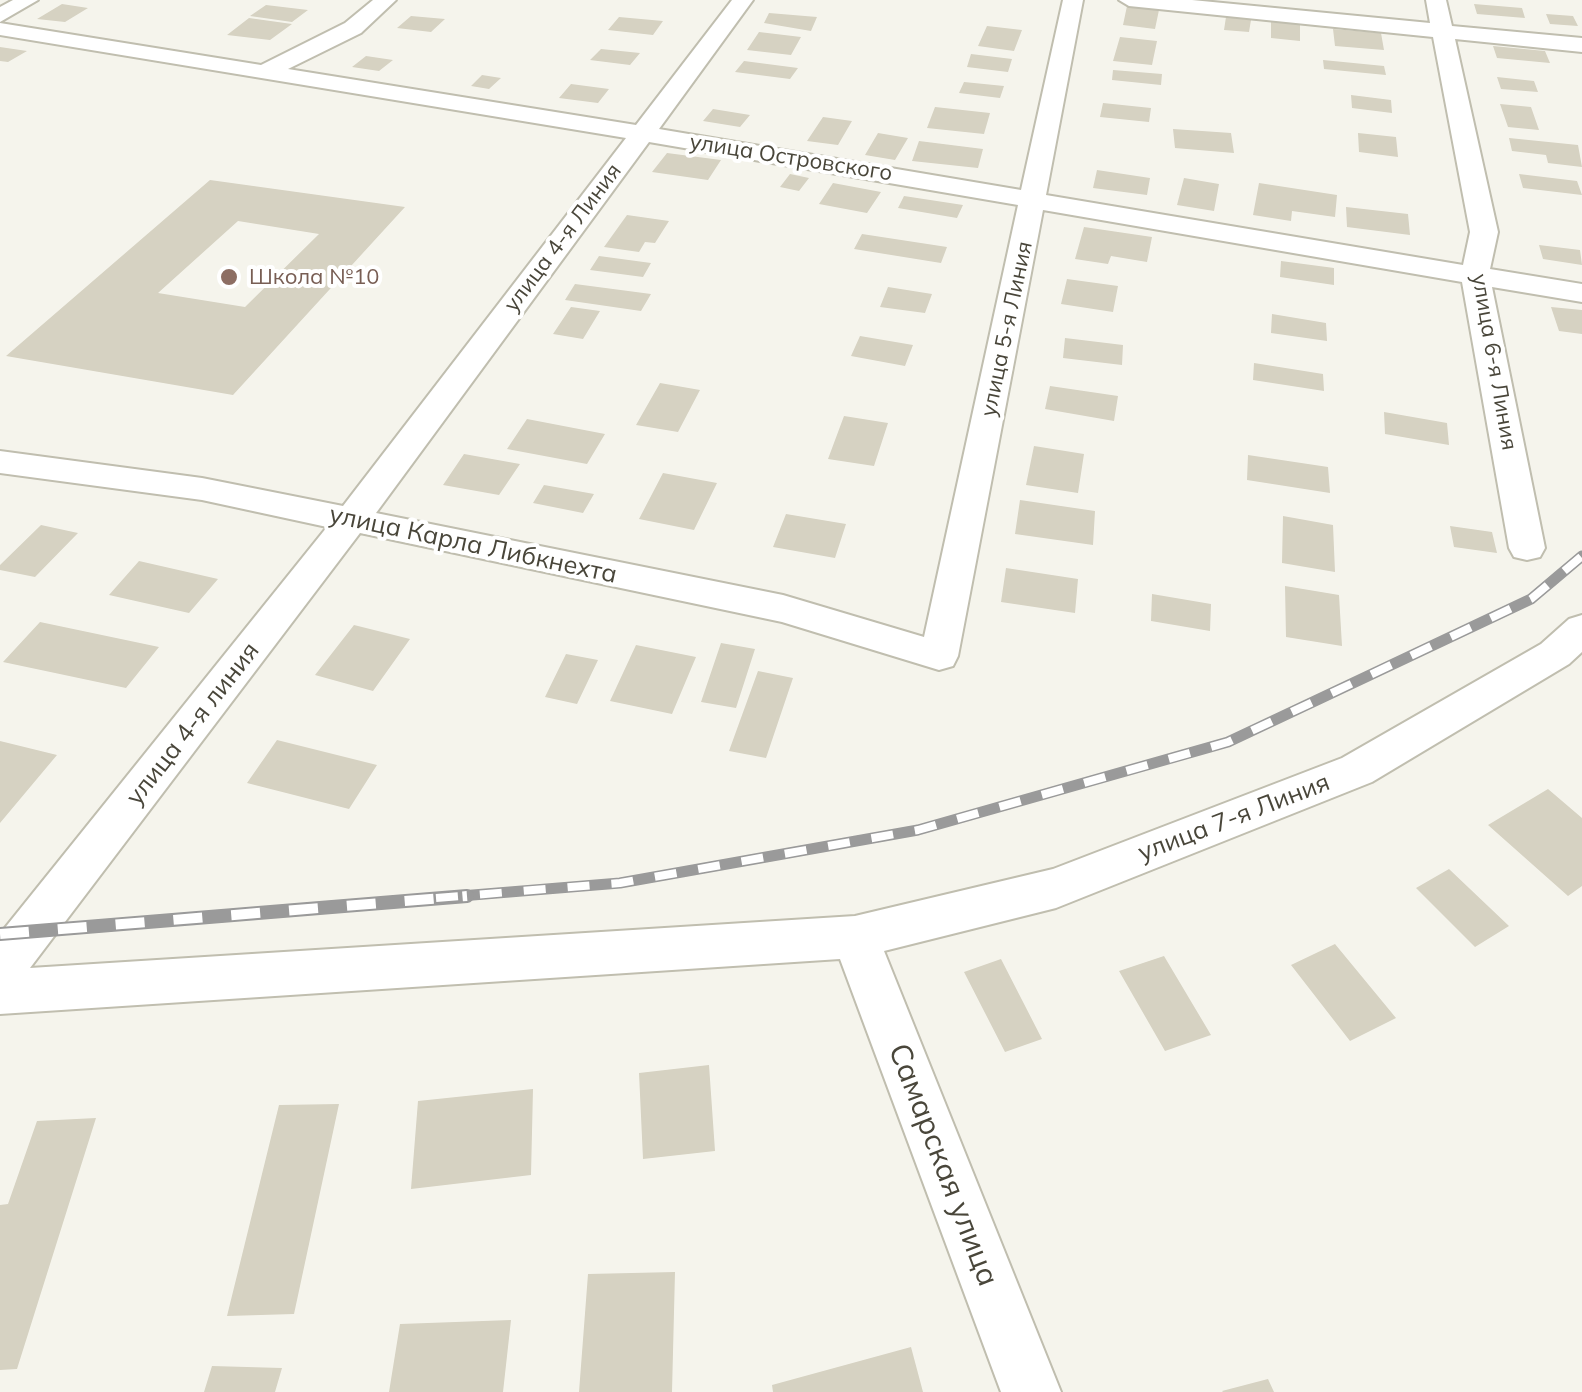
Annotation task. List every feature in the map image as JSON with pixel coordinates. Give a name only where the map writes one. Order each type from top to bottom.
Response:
[{"type":"street","points":[[0,16],[28,0]]},
{"type":"street","points":[[260,74],[353,28],[386,0]]},
{"type":"street","name":"улица 4-я Линия","points":[[385,477],[743,0]]},
{"type":"street","name":"улица 5-я Линия","points":[[939,656],[1073,0]]},
{"type":"street","points":[[1129,0],[1582,45]]},
{"type":"street","name":"улица 6-я Линия","points":[[1436,0],[1484,232],[1474,275],[1528,548]]},
{"type":"street","name":"улица Островского","points":[[0,29],[1582,293]]},
{"type":"street","name":"улица Карла Либкнехта","points":[[0,462],[202,489],[783,609],[939,656]]},
{"type":"street","name":"улица 4-я линия","points":[[0,970],[385,477]]},
{"type":"street","name":"улица 7-я Линия","points":[[0,992],[855,937],[1056,888],[1357,770],[1555,654],[1582,629]]},
{"type":"street","name":"Самарская улица","points":[[855,937],[1031,1392]]},
{"type":"building","points":[[62,4],[88,8],[65,22],[37,19]]},
{"type":"building","points":[[1474,4],[1522,8],[1525,18],[1477,14]]},
{"type":"building","points":[[266,5],[308,10],[292,22],[250,16]]},
{"type":"building","points":[[1127,6],[1159,10],[1155,29],[1123,25]]},
{"type":"building","points":[[769,13],[817,17],[811,31],[764,23]]},
{"type":"building","points":[[1546,14],[1573,16],[1578,26],[1550,24]]},
{"type":"building","points":[[411,16],[445,19],[431,32],[397,28]]},
{"type":"building","points":[[619,17],[663,21],[653,35],[608,30]]},
{"type":"building","points":[[1226,17],[1251,20],[1249,32],[1224,30]]},
{"type":"building","points":[[249,18],[292,24],[270,40],[227,35]]},
{"type":"building","points":[[1271,22],[1300,24],[1300,41],[1271,38]]},
{"type":"building","points":[[987,26],[1022,30],[1014,51],[978,46]]},
{"type":"building","points":[[1333,29],[1381,33],[1384,50],[1335,46]]},
{"type":"building","points":[[759,32],[801,37],[791,55],[747,50]]},
{"type":"building","points":[[1120,37],[1157,41],[1152,65],[1113,61]]},
{"type":"building","points":[[1493,46],[1545,51],[1550,63],[1497,58]]},
{"type":"building","points":[[0,47],[27,51],[8,62],[0,61]]},
{"type":"building","points":[[601,49],[640,53],[630,65],[590,60]]},
{"type":"building","points":[[971,54],[1012,59],[1008,72],[967,67]]},
{"type":"building","points":[[366,56],[393,60],[379,71],[352,67]]},
{"type":"building","points":[[1323,60],[1384,66],[1386,75],[1324,69]]},
{"type":"building","points":[[744,61],[798,68],[790,79],[735,72]]},
{"type":"building","points":[[1113,70],[1162,74],[1161,85],[1112,80]]},
{"type":"building","points":[[482,75],[501,78],[489,89],[471,86]]},
{"type":"building","points":[[1497,77],[1534,81],[1538,92],[1501,89]]},
{"type":"building","points":[[964,82],[1004,86],[1000,98],[959,93]]},
{"type":"building","points":[[571,84],[609,89],[598,103],[559,98]]},
{"type":"building","points":[[1351,95],[1391,100],[1392,113],[1352,108]]},
{"type":"building","points":[[1103,103],[1151,108],[1149,122],[1100,117]]},
{"type":"building","points":[[1500,104],[1531,107],[1539,130],[1508,127]]},
{"type":"building","points":[[935,107],[990,113],[984,134],[927,128]]},
{"type":"building","points":[[713,109],[750,115],[740,127],[703,121]]},
{"type":"building","points":[[823,117],[852,121],[838,145],[807,141]]},
{"type":"building","points":[[1173,129],[1231,133],[1234,153],[1175,148]]},
{"type":"building","points":[[878,133],[908,138],[895,160],[865,155]]},
{"type":"building","points":[[1358,133],[1396,137],[1398,157],[1359,152]]},
{"type":"building","points":[[1509,138],[1578,145],[1582,167],[1548,163],[1546,155],[1512,151]]},
{"type":"building","points":[[919,141],[983,149],[978,168],[912,161]]},
{"type":"building","points":[[667,153],[721,160],[708,180],[652,172]]},
{"type":"building","points":[[1097,170],[1150,178],[1147,195],[1093,188]]},
{"type":"building","points":[[790,174],[809,178],[799,191],[780,187]]},
{"type":"building","points":[[1519,174],[1577,181],[1582,195],[1523,188]]},
{"type":"building","points":[[1184,178],[1219,184],[1214,211],[1177,205]]},
{"type":"building","points":[[210,180],[405,207],[233,395],[6,356]],"holes":[[[238,221],[319,234],[245,307],[158,293]]]},
{"type":"building","points":[[833,183],[881,192],[867,213],[819,204]]},
{"type":"building","points":[[1259,183],[1337,195],[1335,217],[1292,211],[1291,221],[1253,215]]},
{"type":"building","points":[[904,196],[963,205],[957,218],[898,208]]},
{"type":"building","points":[[1346,207],[1408,214],[1410,235],[1347,227]]},
{"type":"building","points":[[627,215],[669,221],[655,243],[645,242],[639,252],[604,247]]},
{"type":"building","points":[[1084,227],[1152,237],[1147,262],[1111,256],[1108,264],[1075,259]]},
{"type":"building","points":[[862,234],[947,247],[941,263],[854,249]]},
{"type":"building","points":[[1539,245],[1580,250],[1582,265],[1543,259]]},
{"type":"building","points":[[599,256],[651,263],[643,277],[590,270]]},
{"type":"building","points":[[1281,261],[1334,268],[1334,285],[1280,277]]},
{"type":"building","points":[[1067,279],[1118,286],[1113,312],[1061,304]]},
{"type":"building","points":[[575,284],[651,294],[641,311],[565,300]]},
{"type":"building","points":[[888,287],[932,294],[925,313],[880,307]]},
{"type":"building","points":[[571,307],[600,311],[583,339],[553,334]]},
{"type":"building","points":[[1551,307],[1582,310],[1582,334],[1559,331]]},
{"type":"building","points":[[1272,314],[1326,323],[1327,341],[1271,333]]},
{"type":"building","points":[[860,336],[913,345],[905,366],[851,356]]},
{"type":"building","points":[[1065,338],[1123,345],[1122,365],[1063,358]]},
{"type":"building","points":[[1254,363],[1323,374],[1324,391],[1253,380]]},
{"type":"building","points":[[660,383],[700,390],[678,432],[636,425]]},
{"type":"building","points":[[1050,386],[1118,396],[1114,421],[1045,409]]},
{"type":"building","points":[[1384,412],[1447,423],[1449,445],[1385,434]]},
{"type":"building","points":[[844,416],[888,423],[874,466],[828,459]]},
{"type":"building","points":[[527,419],[605,434],[587,464],[507,449]]},
{"type":"building","points":[[1034,446],[1084,454],[1078,493],[1026,485]]},
{"type":"building","points":[[464,454],[520,464],[499,495],[443,485]]},
{"type":"building","points":[[1248,455],[1328,467],[1330,493],[1247,480]]},
{"type":"building","points":[[663,473],[717,483],[694,530],[639,519]]},
{"type":"building","points":[[544,485],[594,494],[583,513],[533,503]]},
{"type":"building","points":[[1020,500],[1095,511],[1093,545],[1015,534]]},
{"type":"building","points":[[786,514],[846,524],[835,558],[773,547]]},
{"type":"building","points":[[1283,516],[1333,525],[1335,572],[1282,563]]},
{"type":"building","points":[[41,525],[78,533],[35,577],[0,570],[0,565]]},
{"type":"building","points":[[1450,526],[1492,532],[1497,553],[1454,547]]},
{"type":"building","points":[[139,561],[218,579],[189,613],[109,595]]},
{"type":"building","points":[[1006,568],[1078,579],[1075,613],[1001,602]]},
{"type":"building","points":[[1285,586],[1339,595],[1342,646],[1286,637]]},
{"type":"building","points":[[1152,594],[1211,604],[1210,631],[1151,621]]},
{"type":"building","points":[[40,622],[159,647],[126,688],[3,662]]},
{"type":"building","points":[[354,625],[410,639],[373,691],[315,675]]},
{"type":"building","points":[[721,643],[755,649],[736,708],[701,702]]},
{"type":"building","points":[[636,645],[696,657],[672,714],[610,701]]},
{"type":"building","points":[[566,654],[598,660],[577,704],[545,697]]},
{"type":"building","points":[[758,671],[793,678],[766,758],[729,751]]},
{"type":"building","points":[[277,740],[377,765],[349,809],[247,783]]},
{"type":"building","points":[[0,741],[57,755],[0,823]]},
{"type":"building","points":[[1548,789],[1582,818],[1582,886],[1568,896],[1488,825]]},
{"type":"building","points":[[1449,869],[1509,926],[1475,947],[1416,888]]},
{"type":"building","points":[[1335,944],[1396,1018],[1350,1041],[1291,965]]},
{"type":"building","points":[[1164,956],[1211,1035],[1165,1051],[1119,971]]},
{"type":"building","points":[[1001,959],[1042,1039],[1005,1052],[964,972]]},
{"type":"building","points":[[709,1065],[715,1151],[643,1159],[639,1073]]},
{"type":"building","points":[[533,1089],[531,1175],[411,1189],[418,1101]]},
{"type":"building","points":[[339,1104],[294,1314],[227,1316],[279,1105]]},
{"type":"building","points":[[96,1118],[17,1369],[0,1370],[0,1205],[8,1204],[37,1121]]},
{"type":"building","points":[[675,1272],[672,1392],[579,1392],[588,1274]]},
{"type":"building","points":[[511,1320],[503,1392],[389,1392],[400,1324]]},
{"type":"building","points":[[911,1347],[923,1392],[773,1392],[772,1385]]},
{"type":"building","points":[[212,1366],[282,1368],[275,1392],[204,1392]]},
{"type":"building","points":[[1268,1379],[1274,1392],[1222,1391]]},
{"type":"railway","points":[[436,898],[620,883],[918,830],[1228,742],[1531,599],[1582,556]]},
{"type":"railway","points":[[0,934],[467,896]]},
{"type":"place","name":"Школа №10","points":[[229,277]]}]
